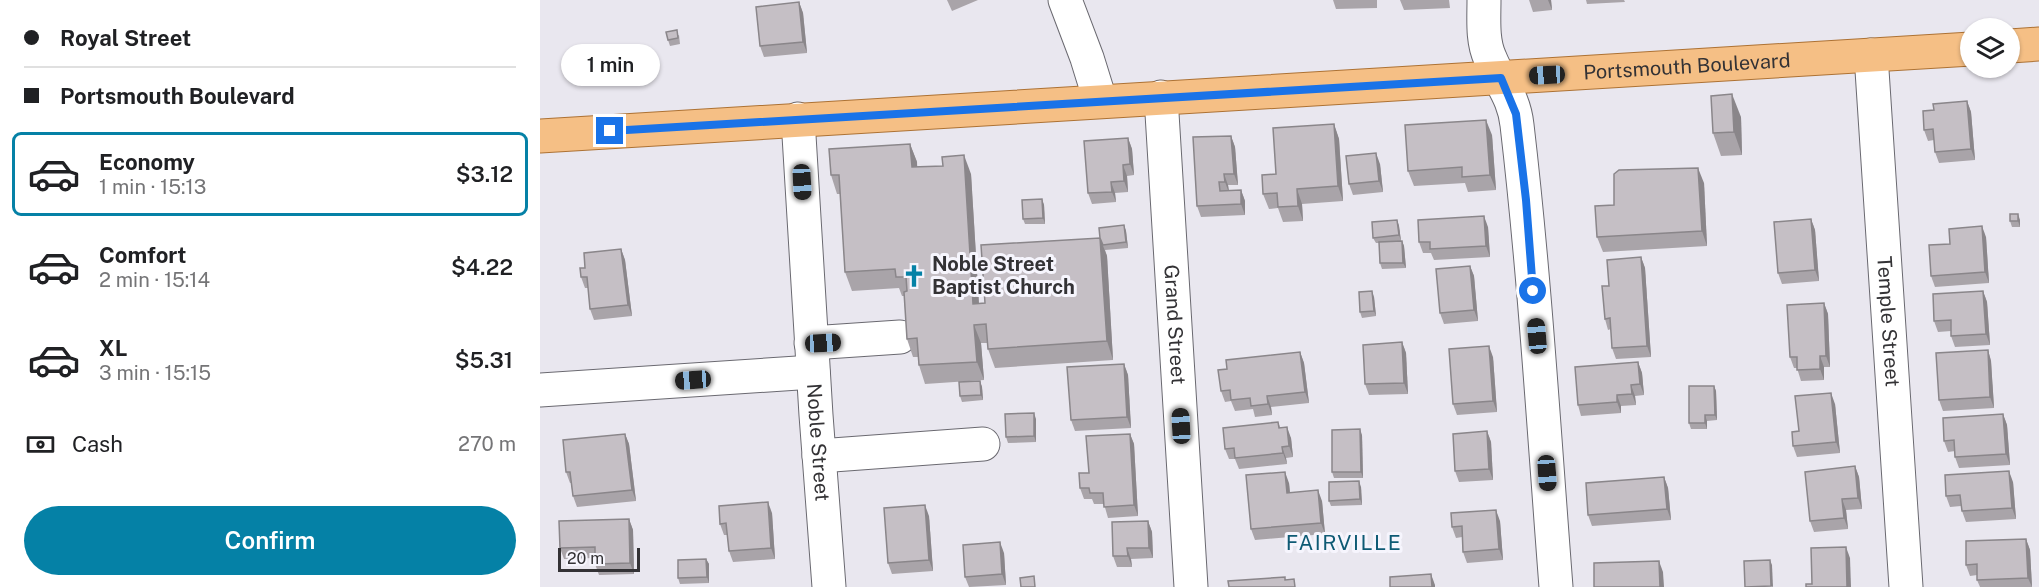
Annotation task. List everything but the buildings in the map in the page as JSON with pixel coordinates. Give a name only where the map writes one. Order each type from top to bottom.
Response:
[{"type":"main road","points":[[2020,45],[2039,44]]},
{"type":"main road","name":"Portsmouth Boulevard","points":[[540,136],[1100,100],[1960,50]]},
{"type":"street","points":[[1065,0],[1100,100]]},
{"type":"street","points":[[1484,0],[1484,36],[1489,58],[1501,78],[1516,114],[1526,200],[1556,587]]},
{"type":"street","name":"Temple Street","points":[[1871,55],[1906,587]]},
{"type":"street","name":"Grand Street","points":[[1161,97],[1191,587]]},
{"type":"street","name":"Noble Street","points":[[798,119],[812,358],[829,587]]},
{"type":"street","points":[[540,390],[812,358],[900,337]]},
{"type":"street","points":[[819,456],[983,444]]},
{"type":"place","name":"Noble Street Baptist Church","points":[[914,276]]},
{"type":"district","name":"FAIRVILLE","points":[[1344,543]]},
{"type":"route","points":[[610,131],[1501,78],[1516,114],[1533,291]]}]
